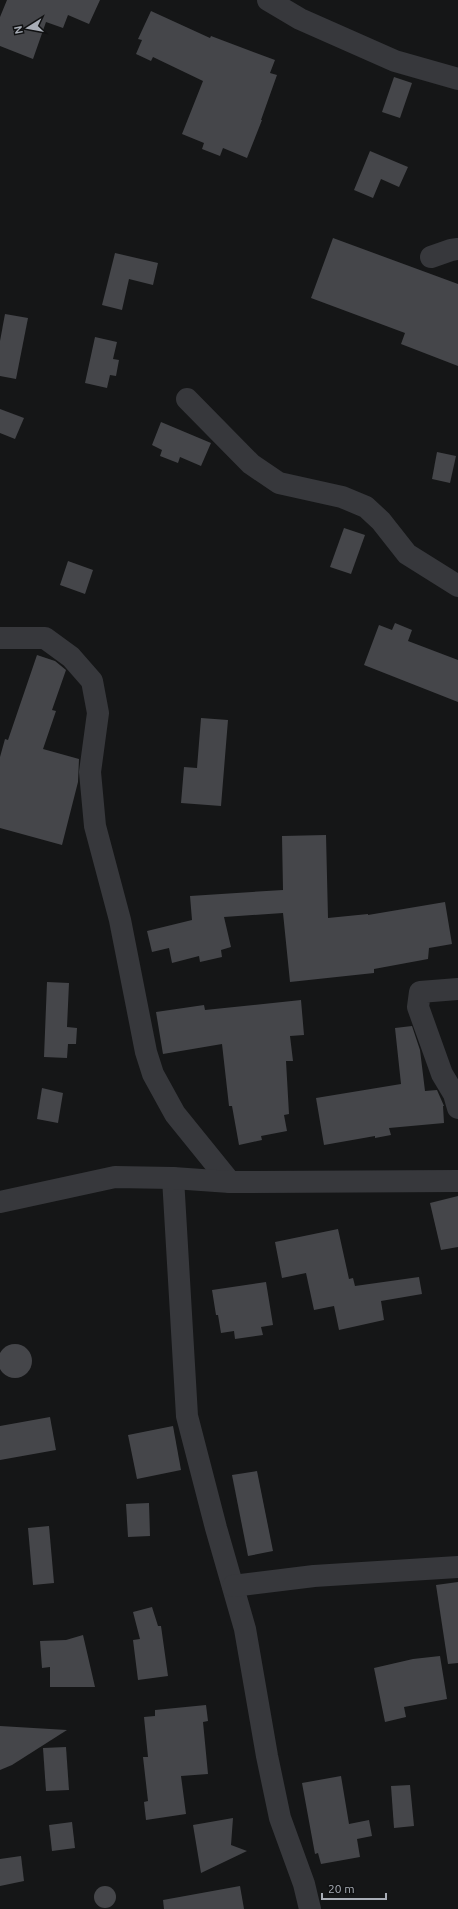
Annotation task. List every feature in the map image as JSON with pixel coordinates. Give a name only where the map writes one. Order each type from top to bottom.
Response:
[{"type":"street","points":[[268,0],[300,19],[394,61],[458,79]]},
{"type":"street","points":[[431,257],[452,250],[458,250]]},
{"type":"street","points":[[187,399],[251,464],[279,483],[342,497],[366,507],[381,521],[407,554],[458,586]]},
{"type":"street","points":[[0,638],[45,638],[71,657],[92,681],[98,713],[90,772],[94,826],[120,920],[146,1052],[153,1074],[175,1114],[230,1182]]},
{"type":"street","points":[[458,989],[420,992],[418,1007],[439,1067],[454,1094],[458,1108]]},
{"type":"street","points":[[0,1202],[115,1177],[173,1178],[230,1182],[458,1181]]},
{"type":"street","points":[[173,1178],[187,1416],[216,1528],[245,1629],[267,1756],[280,1818],[304,1884],[310,1909]]},
{"type":"street","points":[[233,1586],[314,1576],[458,1567]]},
{"type":"building","points":[[7,0],[100,0],[89,24],[68,15],[63,28],[46,22],[33,59],[0,46],[0,17]]},
{"type":"building","points":[[151,11],[210,38],[211,36],[275,60],[270,73],[277,75],[247,158],[223,148],[220,156],[202,149],[204,143],[182,134],[203,81],[153,57],[151,61],[136,54],[142,40],[138,39]]},
{"type":"building","points":[[394,77],[412,83],[400,118],[382,112]]},
{"type":"building","points":[[370,151],[408,167],[399,187],[381,179],[373,198],[354,190]]},
{"type":"building","points":[[333,238],[458,284],[458,366],[401,344],[405,333],[311,298]]},
{"type":"building","points":[[115,253],[158,263],[153,285],[129,279],[122,310],[102,305]]},
{"type":"building","points":[[5,314],[28,318],[16,379],[0,376],[0,341]]},
{"type":"building","points":[[95,337],[117,342],[113,359],[119,360],[116,376],[110,375],[107,388],[85,383]]},
{"type":"building","points":[[0,409],[24,418],[15,439],[0,433]]},
{"type":"building","points":[[161,422],[211,443],[201,466],[180,457],[178,463],[160,456],[162,450],[152,445]]},
{"type":"building","points":[[437,452],[456,456],[450,483],[432,479]]},
{"type":"building","points":[[344,528],[365,535],[351,574],[330,567]]},
{"type":"building","points":[[68,561],[93,570],[85,594],[60,585]]},
{"type":"building","points":[[395,623],[412,630],[408,641],[458,660],[458,702],[364,665],[379,625],[392,630]]},
{"type":"building","points":[[37,655],[55,661],[66,670],[52,710],[56,711],[43,749],[79,759],[78,782],[62,845],[0,828],[0,757],[5,739],[8,740]]},
{"type":"building","points":[[201,718],[228,720],[221,806],[181,803],[184,767],[197,768]]},
{"type":"building","points":[[326,835],[328,918],[368,915],[445,902],[452,944],[429,948],[428,959],[374,969],[374,973],[290,982],[283,913],[224,917],[231,947],[221,950],[222,957],[200,962],[199,956],[172,963],[169,948],[152,952],[147,931],[192,920],[190,896],[283,890],[282,836]]},
{"type":"building","points":[[47,982],[69,983],[67,1027],[77,1028],[76,1044],[68,1044],[67,1058],[44,1057]]},
{"type":"building","points":[[301,1000],[304,1035],[290,1036],[293,1061],[286,1061],[289,1114],[284,1115],[287,1131],[261,1136],[262,1140],[239,1145],[232,1106],[229,1106],[222,1044],[163,1054],[156,1012],[204,1005],[205,1010]]},
{"type":"building","points":[[412,1026],[420,1050],[425,1091],[437,1090],[444,1106],[444,1123],[389,1128],[391,1135],[375,1138],[375,1136],[324,1145],[316,1098],[401,1084],[395,1028]]},
{"type":"building","points":[[42,1088],[63,1093],[58,1123],[37,1119]]},
{"type":"building","points":[[458,1196],[458,1247],[441,1250],[430,1203]]},
{"type":"building","points":[[338,1229],[349,1279],[353,1278],[355,1286],[419,1277],[422,1294],[381,1301],[384,1320],[339,1330],[334,1306],[314,1310],[306,1273],[282,1278],[275,1242]]},
{"type":"building","points":[[266,1282],[273,1325],[261,1327],[263,1335],[235,1339],[234,1331],[221,1333],[218,1315],[216,1315],[212,1290]]},
{"type":"building","points":[[15,1344],[27,1349],[32,1361],[27,1373],[15,1378],[3,1373],[-2,1361],[3,1349]]},
{"type":"building","points":[[50,1417],[56,1450],[0,1460],[0,1426]]},
{"type":"building","points":[[173,1426],[181,1470],[137,1479],[128,1435]]},
{"type":"building","points":[[257,1471],[273,1551],[248,1556],[232,1475]]},
{"type":"building","points":[[149,1503],[150,1536],[128,1537],[126,1504]]},
{"type":"building","points":[[49,1526],[54,1583],[33,1585],[28,1528]]},
{"type":"building","points":[[458,1582],[458,1663],[448,1664],[436,1585]]},
{"type":"building","points":[[152,1607],[158,1626],[161,1626],[168,1676],[138,1680],[133,1640],[140,1639],[133,1612]]},
{"type":"building","points":[[83,1635],[95,1687],[50,1687],[50,1667],[42,1668],[40,1641],[66,1640]]},
{"type":"building","points":[[440,1656],[447,1699],[404,1707],[406,1717],[385,1722],[374,1668],[413,1659]]},
{"type":"building","points":[[206,1705],[208,1721],[203,1722],[208,1774],[181,1776],[186,1814],[146,1820],[144,1802],[148,1801],[143,1757],[148,1757],[144,1717],[155,1716],[155,1710]]},
{"type":"building","points":[[0,1726],[67,1730],[12,1765],[0,1770]]},
{"type":"building","points":[[66,1747],[69,1790],[46,1791],[43,1748]]},
{"type":"building","points":[[341,1776],[349,1824],[369,1820],[372,1836],[357,1839],[360,1857],[321,1864],[318,1853],[315,1854],[302,1783]]},
{"type":"building","points":[[410,1785],[414,1826],[394,1828],[391,1786]]},
{"type":"building","points":[[233,1818],[231,1845],[247,1851],[201,1873],[193,1825]]},
{"type":"building","points":[[72,1822],[75,1848],[52,1851],[49,1825]]},
{"type":"building","points":[[21,1856],[24,1881],[0,1886],[0,1859]]},
{"type":"building","points":[[105,1886],[109,1887],[115,1893],[115,1901],[109,1907],[105,1908],[101,1907],[95,1901],[94,1897],[95,1893],[101,1887]]},
{"type":"building","points":[[240,1886],[244,1909],[164,1909],[163,1900]]}]
